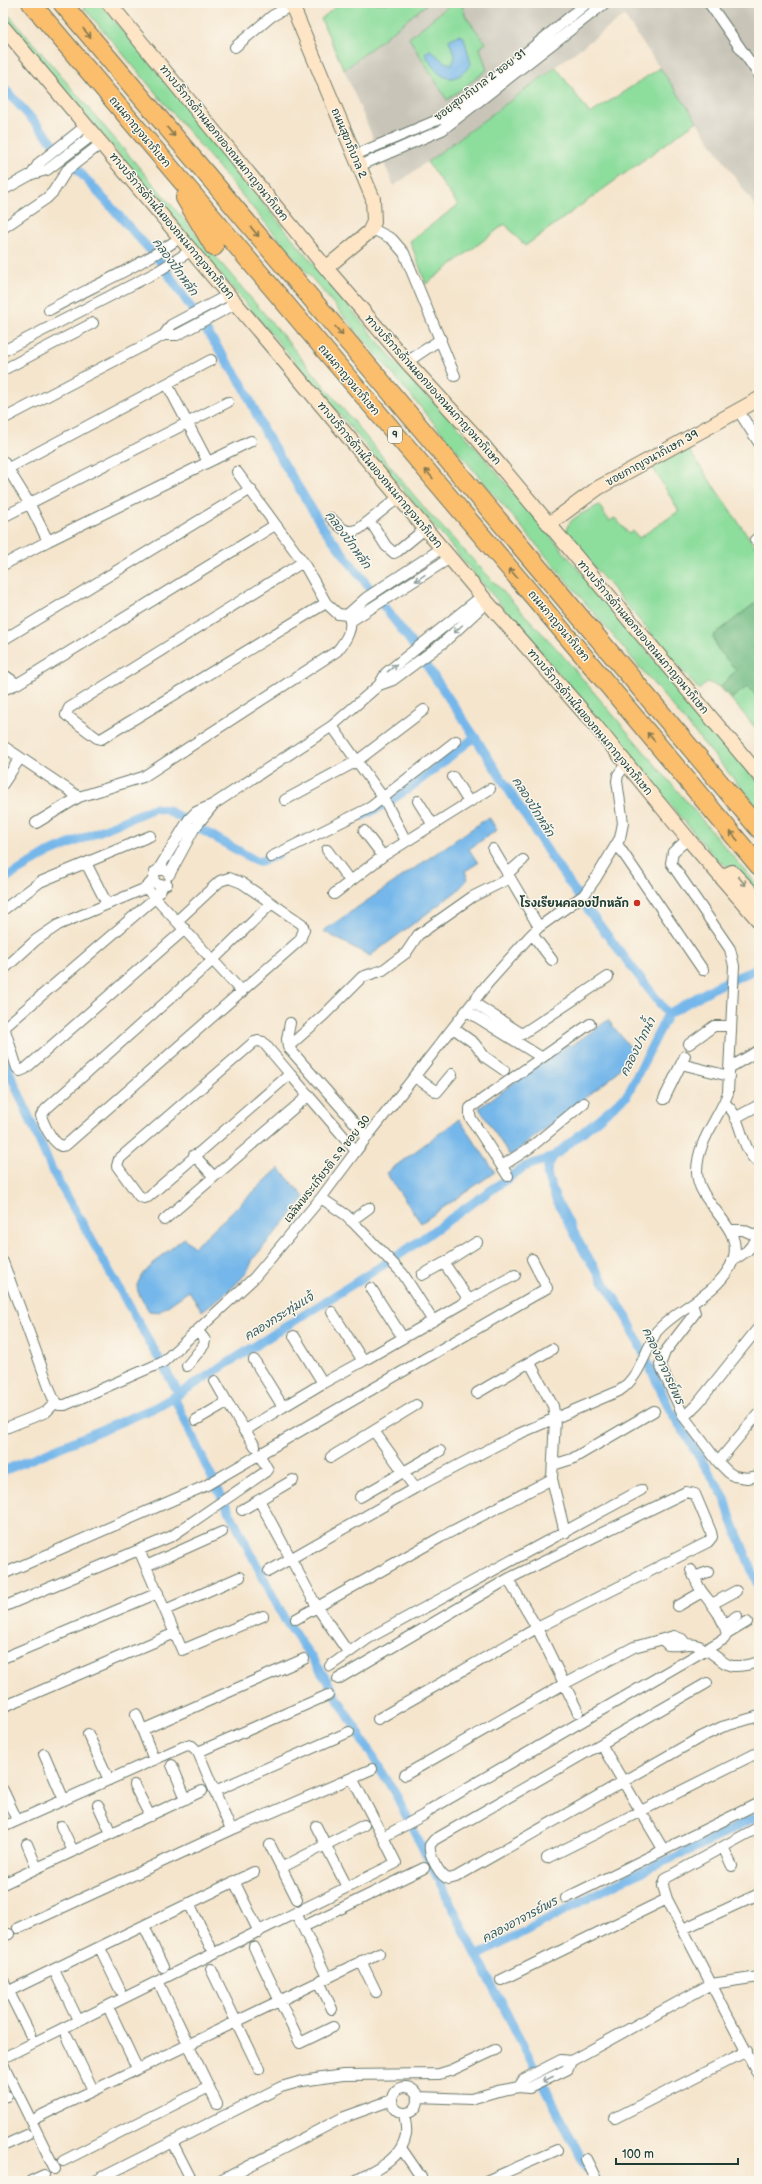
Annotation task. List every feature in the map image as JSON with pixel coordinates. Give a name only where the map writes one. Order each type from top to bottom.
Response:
[{"type":"highway","name":"ถนนกาญจนาภิเษก","points":[[31,3],[582,654],[759,866]]},
{"type":"highway","name":"ถนนกาญจนาภิเษก","points":[[62,3],[759,830]]},
{"type":"highway","points":[[158,152],[214,247]]},
{"type":"main road","name":"ทางบริการด้านนอกของถนนกาญจนาภิเษก","points":[[109,3],[326,268],[407,362],[476,437],[759,775]]},
{"type":"main road","name":"ถนนสุขาภิบาล 2","points":[[291,4],[373,199],[374,222],[371,228]]},
{"type":"main road","name":"ทางบริการด้านในของถนนกาญจนาภิเษก","points":[[3,27],[446,553],[759,921]]},
{"type":"main road","points":[[326,268],[362,240],[371,228]]},
{"type":"main road","name":"ซอยกาญจนาภิเษก 39","points":[[549,524],[598,488],[759,398]]},
{"type":"main road","points":[[721,877],[732,872],[759,900]]},
{"type":"street","name":"ซอยสุขาภิบาล 2 ซอย 31","points":[[357,161],[415,130],[453,112],[587,3]]},
{"type":"street","name":"ซอยสุขาภิบาล 2 ซอย 31","points":[[357,161],[419,140],[442,130],[604,3]]},
{"type":"street","points":[[709,3],[759,75]]},
{"type":"street","points":[[235,47],[272,16],[291,4]]},
{"type":"street","points":[[415,130],[419,140]]},
{"type":"street","points":[[32,174],[39,162],[64,143],[94,134]]},
{"type":"street","points":[[3,190],[32,174],[47,170],[94,134]]},
{"type":"street","points":[[3,228],[47,198],[53,192],[67,170],[79,160],[94,134]]},
{"type":"street","points":[[371,228],[392,239],[404,253],[441,339],[455,376]]},
{"type":"street","points":[[49,310],[93,286],[137,266],[181,237]]},
{"type":"street","points":[[3,351],[155,273],[192,250]]},
{"type":"street","points":[[3,419],[164,335],[177,335],[189,323],[233,299]]},
{"type":"street","points":[[3,370],[93,323]]},
{"type":"street","points":[[407,362],[441,339]]},
{"type":"street","points":[[48,541],[29,503],[4,467],[211,360]]},
{"type":"street","points":[[167,384],[208,462]]},
{"type":"street","points":[[3,517],[228,402]]},
{"type":"street","points":[[738,410],[759,443]]},
{"type":"street","points":[[3,565],[48,541],[251,441]]},
{"type":"street","points":[[237,472],[251,489],[275,525],[303,562],[326,603],[338,614],[349,618],[374,609],[446,553]]},
{"type":"street","points":[[3,640],[251,489]]},
{"type":"street","points":[[331,518],[347,531],[353,532],[359,529],[399,497]]},
{"type":"street","points":[[3,690],[17,684],[275,525]]},
{"type":"street","points":[[374,527],[386,546],[394,553],[426,528]]},
{"type":"street","points":[[36,823],[79,798],[143,777],[337,651],[346,639],[349,618],[366,598],[446,553]]},
{"type":"street","points":[[303,562],[69,708],[66,715],[97,738],[101,739],[326,603]]},
{"type":"street","points":[[379,685],[393,680],[443,643],[485,599]]},
{"type":"street","points":[[185,929],[25,1069],[20,1072],[16,1068],[5,1030],[6,1026],[156,898],[163,886],[169,880],[169,875],[183,849],[196,812],[214,804],[332,726],[379,685],[386,673],[418,646],[485,599]]},
{"type":"street","points":[[3,674],[17,684]]},
{"type":"street","points":[[285,800],[357,761],[424,710]]},
{"type":"street","points":[[332,726],[385,800],[406,841]]},
{"type":"street","points":[[271,857],[385,800],[456,741]]},
{"type":"street","points":[[3,746],[79,798]]},
{"type":"street","points":[[3,784],[20,758]]},
{"type":"street","name":"เฉลิมพระเกียรติ ร.9 ซอย 30","points":[[55,1403],[59,1406],[65,1405],[159,1364],[198,1331],[254,1278],[321,1198],[356,1151],[471,1007],[488,983],[535,931],[584,895],[617,844],[623,823],[618,775],[626,764]]},
{"type":"street","points":[[452,777],[469,802]]},
{"type":"street","points":[[334,894],[383,856],[490,789]]},
{"type":"street","points":[[418,801],[433,824]]},
{"type":"street","points":[[190,826],[172,846],[158,870],[152,876],[149,884],[156,898],[242,992]]},
{"type":"street","points":[[364,831],[383,856]]},
{"type":"street","points":[[3,910],[40,882],[150,836]]},
{"type":"street","points":[[269,1571],[415,1488],[516,1436],[619,1391],[627,1386],[638,1372],[656,1332],[692,1304],[705,1296],[720,1281],[732,1260],[734,1239],[731,1230],[709,1202],[700,1186],[697,1173],[698,1154],[703,1141],[728,1093],[734,966],[730,949],[671,863],[673,852],[688,839]]},
{"type":"street","points":[[617,844],[703,970]]},
{"type":"street","points":[[493,849],[509,876],[535,931],[552,960]]},
{"type":"street","points":[[327,850],[350,881]]},
{"type":"street","points":[[288,1047],[324,1015],[362,977],[383,970],[406,952],[418,935],[472,897],[509,876],[523,860]]},
{"type":"street","points":[[86,863],[107,904]]},
{"type":"street","points":[[158,870],[163,870],[169,875]]},
{"type":"street","points":[[177,921],[220,881],[229,878],[242,883],[302,924],[304,935],[242,992],[66,1145],[61,1146],[55,1143],[41,1116],[46,1109],[213,960],[271,904]]},
{"type":"street","points":[[3,970],[36,940],[58,925],[149,884],[163,886]]},
{"type":"street","points":[[471,1007],[522,1034],[608,976]]},
{"type":"street","points":[[471,1007],[541,1057]]},
{"type":"street","points":[[290,1023],[287,1039],[288,1047],[367,1137]]},
{"type":"street","points":[[508,1176],[470,1117],[470,1108],[590,1024]]},
{"type":"street","points":[[689,1044],[714,1026],[731,1026]]},
{"type":"street","points":[[453,1028],[474,1043],[485,1057],[504,1070]]},
{"type":"street","points":[[290,1074],[194,1155],[148,1197],[144,1198],[139,1196],[117,1166],[119,1159],[254,1042],[263,1042],[356,1151]]},
{"type":"street","points":[[729,1072],[758,1050]]},
{"type":"street","points":[[664,1099],[683,1060],[729,1072]]},
{"type":"street","points":[[415,1077],[437,1092],[452,1074]]},
{"type":"street","points":[[164,1220],[309,1095]]},
{"type":"street","points":[[502,1166],[531,1147],[584,1103]]},
{"type":"street","points":[[724,1103],[732,1109],[750,1155],[759,1163]]},
{"type":"street","points":[[735,1118],[759,1105]]},
{"type":"street","points":[[194,1155],[214,1177]]},
{"type":"street","points":[[321,1198],[346,1215],[402,1274],[433,1321]]},
{"type":"street","points":[[351,1221],[369,1208]]},
{"type":"street","points":[[731,1230],[743,1230],[759,1237],[747,1251],[732,1260]]},
{"type":"street","points":[[422,1275],[477,1242]]},
{"type":"street","points":[[3,1574],[205,1486],[228,1472],[257,1450],[547,1288],[532,1259]]},
{"type":"street","points":[[3,1262],[55,1403],[46,1412],[3,1429]]},
{"type":"street","points":[[444,1263],[469,1300]]},
{"type":"street","points":[[244,1430],[363,1360],[516,1275]]},
{"type":"street","points":[[371,1288],[403,1338]]},
{"type":"street","points":[[692,1304],[695,1313],[665,1352],[660,1365],[684,1417],[718,1462],[734,1476],[747,1478],[759,1476]]},
{"type":"street","points":[[332,1312],[363,1360]]},
{"type":"street","points":[[684,1417],[698,1403],[759,1327]]},
{"type":"street","points":[[187,1366],[204,1345],[205,1340],[198,1331]]},
{"type":"street","points":[[294,1336],[323,1383]]},
{"type":"street","points":[[477,1393],[552,1349]]},
{"type":"street","points":[[254,1360],[283,1407]]},
{"type":"street","points":[[530,1363],[553,1406],[555,1418],[552,1479],[565,1533]]},
{"type":"street","points":[[3,1606],[172,1536],[268,1470],[215,1381]]},
{"type":"street","points":[[196,1420],[227,1402]]},
{"type":"street","points":[[331,1457],[416,1405]]},
{"type":"street","points":[[553,1465],[572,1458],[654,1411]]},
{"type":"street","points":[[718,1462],[759,1413]]},
{"type":"street","points":[[374,1431],[415,1488]]},
{"type":"street","points":[[360,1497],[440,1451]]},
{"type":"street","points":[[296,1619],[441,1537],[552,1479]]},
{"type":"street","points":[[242,1510],[294,1480]]},
{"type":"street","points":[[330,1666],[348,1652],[382,1631],[565,1533],[641,1490]]},
{"type":"street","points":[[338,1679],[508,1579],[686,1492],[695,1494],[711,1532],[712,1537],[708,1542],[537,1628],[378,1719]]},
{"type":"street","points":[[258,1500],[292,1559],[317,1607],[348,1652]]},
{"type":"street","points":[[146,1566],[222,1532]]},
{"type":"street","points":[[139,1550],[182,1650],[263,1616]]},
{"type":"street","points":[[708,1572],[693,1574],[702,1592],[712,1604],[726,1629]]},
{"type":"street","points":[[165,1610],[240,1577]]},
{"type":"street","points":[[508,1579],[537,1628],[578,1712]]},
{"type":"street","points":[[712,1604],[736,1591]]},
{"type":"street","points":[[678,1606],[702,1592]]},
{"type":"street","points":[[3,1658],[158,1593]]},
{"type":"street","points":[[383,1837],[424,1815],[431,1809],[669,1670],[706,1651],[724,1639],[726,1629],[737,1616]]},
{"type":"street","points":[[726,1629],[747,1622]]},
{"type":"street","points":[[3,1707],[175,1633]]},
{"type":"street","points":[[405,1775],[564,1684],[634,1647],[674,1636],[682,1639],[685,1643],[698,1646],[723,1663],[734,1668],[759,1662]]},
{"type":"street","points":[[142,1730],[304,1659]]},
{"type":"street","points":[[707,1683],[432,1842],[430,1851],[443,1876],[449,1879],[456,1877],[701,1737],[722,1727],[759,1716]]},
{"type":"street","points":[[198,1752],[328,1695]]},
{"type":"street","points":[[136,1714],[154,1760]]},
{"type":"street","points":[[215,1791],[349,1732]]},
{"type":"street","points":[[88,1734],[109,1780]]},
{"type":"street","points":[[601,1744],[642,1810],[663,1849]]},
{"type":"street","points":[[3,1827],[188,1745],[192,1746],[198,1752],[231,1830]]},
{"type":"street","points":[[547,1858],[759,1752]]},
{"type":"street","points":[[44,1754],[64,1800]]},
{"type":"street","points":[[172,1765],[186,1799]]},
{"type":"street","points":[[18,1928],[231,1830],[372,1769]]},
{"type":"street","points":[[3,2058],[396,1863],[352,1778]]},
{"type":"street","points":[[134,1784],[150,1816]]},
{"type":"street","points":[[3,1790],[17,1820]]},
{"type":"street","points":[[3,1884],[202,1791]]},
{"type":"street","points":[[566,1898],[759,1803]]},
{"type":"street","points":[[98,1805],[111,1833]]},
{"type":"street","points":[[281,1868],[364,1825]]},
{"type":"street","points":[[61,1826],[73,1851]]},
{"type":"street","points":[[316,1826],[347,1887]]},
{"type":"street","points":[[759,1827],[666,1878],[663,1886],[667,1899],[759,2076]]},
{"type":"street","points":[[27,1844],[37,1868]]},
{"type":"street","points":[[270,1845],[297,1899]]},
{"type":"street","points":[[723,1847],[732,1866]]},
{"type":"street","points":[[303,1927],[424,1868]]},
{"type":"street","points":[[6,1993],[254,1872]]},
{"type":"street","points":[[234,1882],[259,1932]]},
{"type":"street","points":[[683,1929],[759,1894]]},
{"type":"street","points":[[501,1980],[667,1899]]},
{"type":"street","points":[[189,1903],[210,1946]]},
{"type":"street","points":[[296,1913],[323,1979],[332,2010]]},
{"type":"street","points":[[144,1926],[163,1967]]},
{"type":"street","points":[[254,1947],[300,2043],[333,2027]]},
{"type":"street","points":[[100,1948],[120,1990]]},
{"type":"street","points":[[38,2117],[136,2068],[379,1953]]},
{"type":"street","points":[[361,1961],[376,1992]]},
{"type":"street","points":[[210,1969],[259,2069]]},
{"type":"street","points":[[54,1970],[78,2020]]},
{"type":"street","points":[[418,2098],[471,2099],[519,2087],[524,2079],[561,2060],[571,2061],[711,1984],[759,1977]]},
{"type":"street","points":[[3,1980],[6,1993],[30,2034]]},
{"type":"street","points":[[158,1980],[217,2104]]},
{"type":"street","points":[[111,2013],[136,2068]]},
{"type":"street","points":[[67,2036],[93,2090]]},
{"type":"street","points":[[95,2181],[281,2087],[302,2081],[343,2075],[370,2073],[406,2075],[446,2072],[495,2050]]},
{"type":"street","points":[[615,2118],[747,2051]]},
{"type":"street","points":[[3,2064],[55,2169]]},
{"type":"street","points":[[404,2086],[406,2075]]},
{"type":"street","points":[[404,2086],[415,2090],[418,2098],[415,2109],[404,2113],[397,2110],[392,2100],[396,2090],[404,2086]]},
{"type":"street","points":[[63,2161],[209,2087]]},
{"type":"street","points":[[220,2181],[342,2118],[392,2100]]},
{"type":"street","points":[[355,2181],[383,2166],[401,2148],[406,2134],[404,2113]]},
{"type":"street","points":[[3,2146],[27,2135]]},
{"type":"street","points":[[172,2142],[192,2181]]},
{"type":"street","points":[[401,2148],[421,2178]]},
{"type":"street","points":[[486,2181],[557,2150]]},
{"type":"street","points":[[586,2159],[597,2181]]},
{"type":"street","points":[[31,2181],[44,2175]]},
{"type":"shaded area","points":[[428,3],[759,3],[759,212],[624,16],[394,186],[344,70]]},
{"type":"green space","points":[[80,3],[99,3],[206,129],[249,186],[400,368],[454,422],[759,783],[759,809]]},
{"type":"green space","points":[[340,3],[428,3],[344,70],[321,19]]},
{"type":"green space","points":[[452,3],[461,3],[466,17],[486,43],[480,48],[487,70],[447,100],[409,38]]},
{"type":"green space","points":[[3,8],[279,331],[427,511],[558,650],[759,887],[759,896],[729,867],[716,859],[3,17]]},
{"type":"green space","points":[[556,67],[590,114],[660,68],[697,121],[525,246],[505,224],[426,284],[410,241],[458,205],[427,162]]},
{"type":"green space","points":[[688,449],[759,552],[759,600],[713,636],[718,649],[736,670],[720,687],[707,682],[699,690],[566,534],[569,524],[573,520],[599,505],[609,521],[615,518],[629,534],[633,531],[639,538],[679,511],[653,468]]},
{"type":"green space","points":[[759,600],[759,699],[748,686],[731,699],[720,687],[736,670],[718,649],[713,636]]},
{"type":"green space","points":[[748,686],[759,699],[759,732],[731,699]]},
{"type":"water","points":[[458,35],[464,37],[471,64],[464,72],[457,76],[451,78],[445,77],[434,68],[425,53],[430,50],[445,62],[452,64],[455,58],[449,40]]},
{"type":"water","points":[[489,817],[497,830],[469,849],[478,863],[465,871],[468,879],[457,891],[370,956],[323,931]]},
{"type":"water","points":[[608,1020],[634,1052],[611,1078],[510,1156],[479,1108],[567,1044],[571,1046]]},
{"type":"water","points":[[459,1119],[495,1172],[421,1223],[386,1173]]},
{"type":"water","points":[[279,1168],[305,1198],[253,1259],[250,1267],[239,1281],[202,1311],[189,1291],[159,1312],[149,1311],[140,1296],[137,1286],[139,1280],[150,1267],[184,1238],[194,1247]]},
{"type":"waterway","points":[[628,8],[638,3]]},
{"type":"waterway","name":"คลองปักหลัก","points":[[3,87],[159,260],[244,387],[263,429],[322,526],[408,638],[475,737],[552,858],[588,910],[668,1014]]},
{"type":"waterway","points":[[362,816],[407,790],[475,737]]},
{"type":"waterway","points":[[3,880],[46,854],[154,808],[167,810],[258,862],[278,855]]},
{"type":"waterway","name":"คลองอาจารย์พร","points":[[759,968],[717,986],[668,1014],[627,1095],[553,1157],[548,1166],[547,1175],[555,1197],[585,1253],[625,1314],[670,1410],[725,1498],[730,1516],[759,1588]]},
{"type":"waterway","points":[[3,1057],[52,1170],[179,1394]]},
{"type":"waterway","name":"คลองกระทุ่มแจ้","points":[[3,1471],[154,1408],[179,1394],[402,1253],[524,1167],[553,1157]]},
{"type":"waterway","points":[[174,1397],[208,1470],[285,1620],[321,1671],[396,1795],[477,1956]]},
{"type":"waterway","name":"คลองอาจารย์พร","points":[[587,2169],[477,1956],[617,1883],[697,1847],[759,1815]]},
{"type":"place","name":"โรงเรียนคลองปักหลัก","points":[[637,903]]},
{"type":"water label","name":"คลองปากน้ำ","points":[[638,1047]]}]
